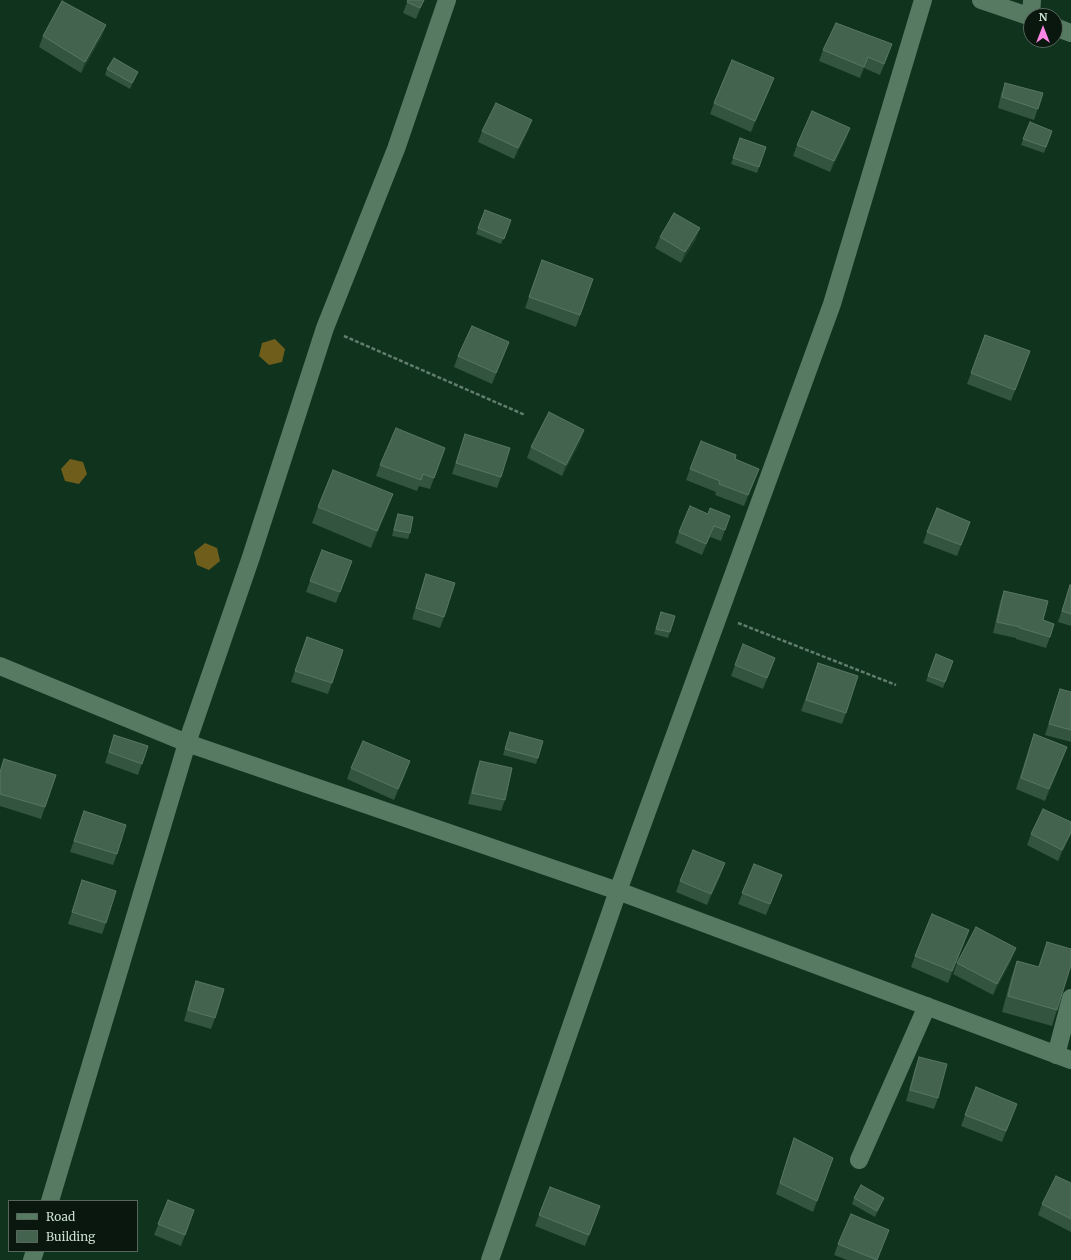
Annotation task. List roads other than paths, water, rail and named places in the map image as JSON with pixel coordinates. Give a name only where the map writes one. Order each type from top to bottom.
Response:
[{"type":"street","points":[[50,1200],[187,743],[251,557],[325,328],[396,149],[447,0]]},
{"type":"street","points":[[490,1260],[618,891],[832,304],[923,0]]},
{"type":"street","points":[[980,0],[1023,14]]},
{"type":"street","points":[[0,666],[187,743],[618,891],[1064,1057],[1071,998]]},
{"type":"street","points":[[859,1160],[927,1006]]}]
